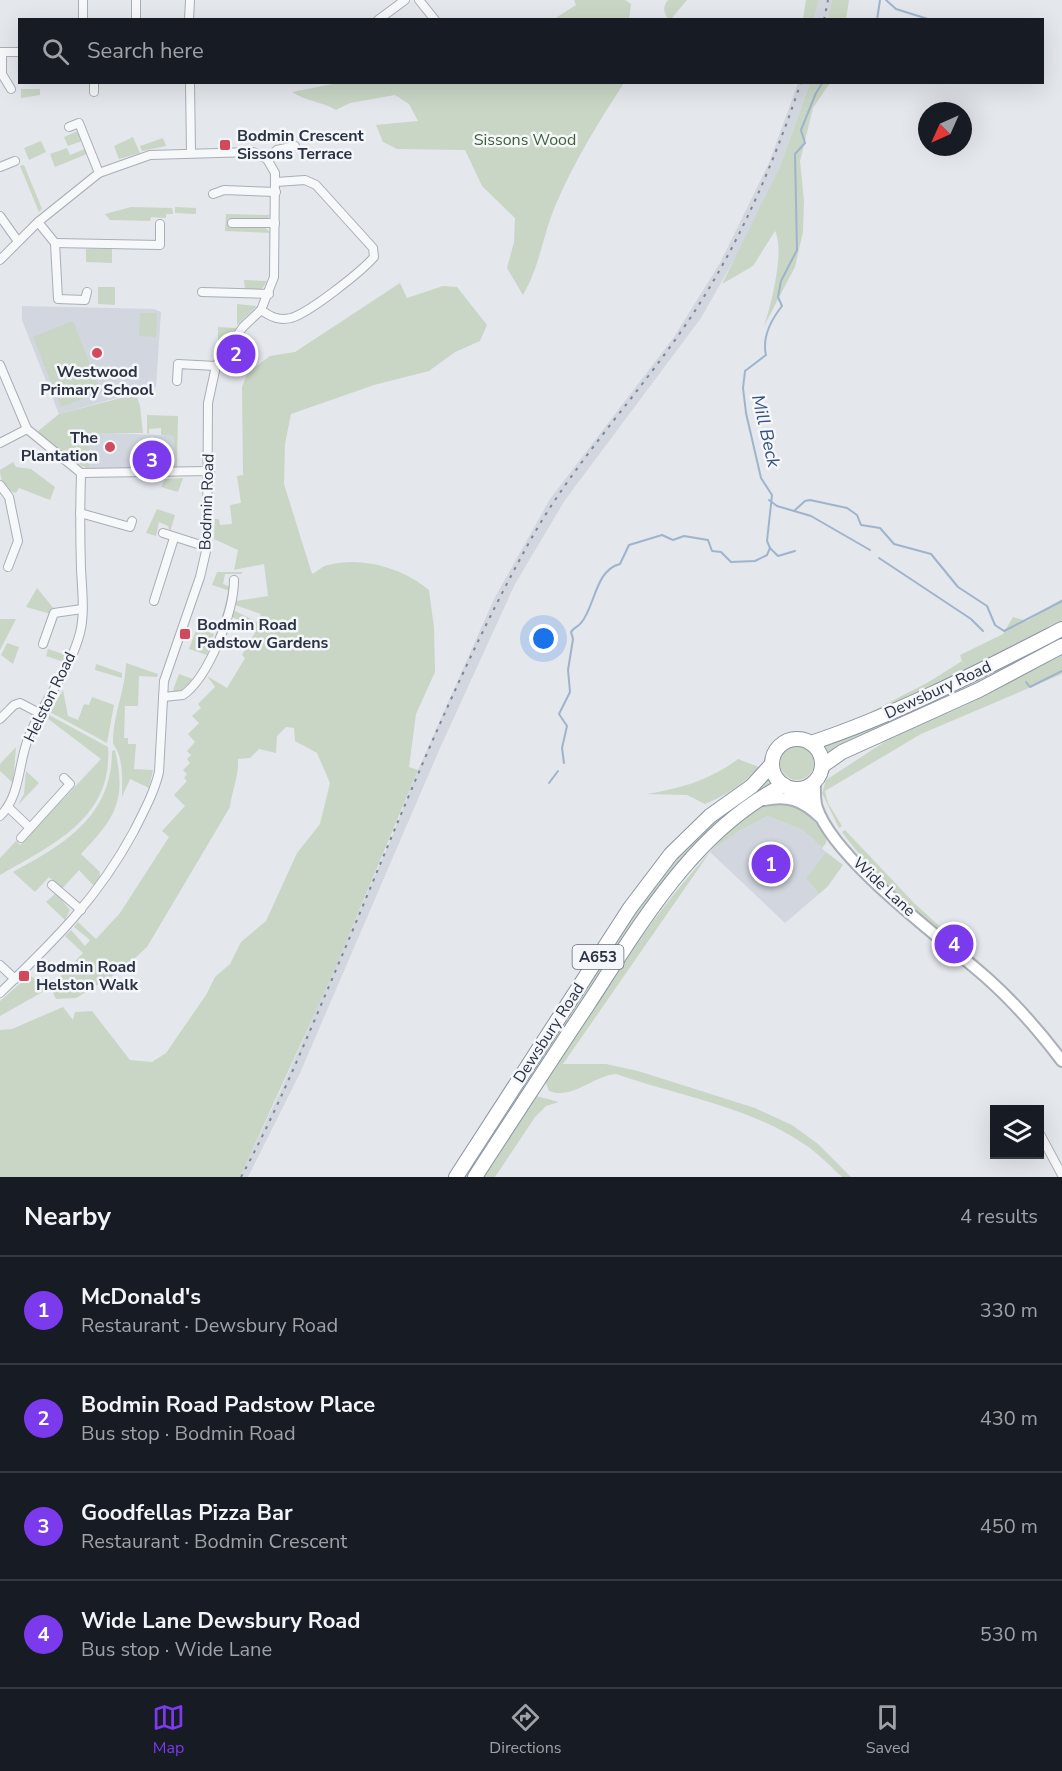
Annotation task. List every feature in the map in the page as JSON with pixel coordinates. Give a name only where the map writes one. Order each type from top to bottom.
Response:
[{"type":"highway","name":"Dewsbury Road","points":[[456,1177],[630,908],[671,854],[710,816],[752,786],[772,764],[777,749],[785,742],[796,739],[811,743],[885,715],[945,688],[1062,629]]},
{"type":"highway","name":"Dewsbury Road","points":[[822,766],[842,752],[979,690],[1062,646]]},
{"type":"highway","points":[[811,743],[820,753],[822,766],[815,781]]},
{"type":"highway","points":[[772,764],[774,772],[787,786]]},
{"type":"highway","name":"Dewsbury Road","points":[[475,1177],[636,930],[678,873],[703,845],[755,802],[787,786],[804,788],[815,781]]},
{"type":"main road","name":"Wide Lane","points":[[815,781],[817,807],[822,819],[872,878],[990,981],[1040,1032],[1062,1061]]},
{"type":"main road","name":"Wide Lane","points":[[787,786],[805,795],[817,807]]},
{"type":"main road","points":[[755,802],[782,796],[790,798],[803,802],[822,819]]},
{"type":"street","points":[[83,0],[83,18]]},
{"type":"street","points":[[136,0],[136,18]]},
{"type":"street","points":[[189,18],[190,0]]},
{"type":"street","points":[[381,18],[405,0]]},
{"type":"street","points":[[419,0],[433,18]]},
{"type":"street","points":[[11,89],[2,74],[1,52],[18,52]]},
{"type":"street","points":[[94,84],[94,92]]},
{"type":"street","points":[[190,84],[191,152]]},
{"type":"street","points":[[69,127],[83,122],[99,173]]},
{"type":"street","points":[[0,260],[17,240],[99,173],[150,155],[244,151],[267,159],[277,150],[295,146]]},
{"type":"street","name":"Bodmin Road","points":[[0,993],[81,910],[119,857],[152,797],[159,772],[162,696],[168,668],[201,577],[207,547],[210,471],[208,403],[216,366],[243,327],[261,310],[274,277],[276,182],[275,173],[267,159]]},
{"type":"street","points":[[0,167],[15,161]]},
{"type":"street","points":[[261,310],[275,319],[291,318],[308,309],[374,257],[373,248],[316,185],[305,180],[276,182]]},
{"type":"street","points":[[213,194],[224,190],[276,192]]},
{"type":"street","points":[[0,216],[17,240]]},
{"type":"street","points":[[38,222],[55,243],[58,299],[85,300],[87,292]]},
{"type":"street","points":[[232,223],[275,224]]},
{"type":"street","points":[[55,243],[160,245],[160,224]]},
{"type":"street","points":[[202,291],[269,294]]},
{"type":"street","points":[[0,364],[27,429],[81,472],[210,471]]},
{"type":"street","points":[[177,381],[178,364],[216,366]]},
{"type":"street","points":[[0,443],[27,429]]},
{"type":"street","name":"Helston Road","points":[[9,808],[15,795],[20,761],[41,714],[69,663],[79,635],[82,609],[81,472]]},
{"type":"street","points":[[0,485],[9,496],[18,541],[8,567]]},
{"type":"street","points":[[80,513],[130,527],[132,521]]},
{"type":"street","points":[[163,533],[207,547]]},
{"type":"street","points":[[154,601],[174,538]]},
{"type":"street","points":[[162,696],[183,695],[207,668],[230,606],[234,580]]},
{"type":"street","points":[[43,645],[54,613],[82,609]]},
{"type":"street","points":[[0,719],[14,705],[20,703],[41,714]]},
{"type":"street","points":[[21,838],[70,784],[64,778]]},
{"type":"street","points":[[0,816],[9,808],[30,828]]},
{"type":"street","points":[[52,885],[81,910]]},
{"type":"street","points":[[0,965],[15,979]]},
{"type":"street","points":[[1044,1141],[1062,1175]]},
{"type":"shaded area","points":[[819,0],[833,0],[828,18],[814,18]]},
{"type":"shaded area","points":[[798,84],[810,84],[779,169],[751,230],[701,318],[565,500],[515,584],[440,748],[300,1073],[248,1177],[240,1177],[282,1088],[494,599],[550,499],[674,337],[720,263],[769,163]]},
{"type":"shaded area","name":"Westwood Primary School","points":[[22,306],[154,309],[161,312],[156,387],[59,414],[22,320]]},
{"type":"shaded area","points":[[89,432],[174,436],[173,473],[89,474]]},
{"type":"shaded area","points":[[768,816],[803,830],[826,852],[806,878],[819,894],[785,923],[710,852],[739,831]]},
{"type":"green space","points":[[574,0],[625,0],[631,4],[629,18],[556,18],[576,5]]},
{"type":"green space","points":[[668,0],[687,0],[672,18],[667,18],[665,14],[665,5]]},
{"type":"green space","points":[[806,0],[819,0],[814,18],[803,18]]},
{"type":"green space","points":[[832,0],[849,0],[846,18],[828,18]]},
{"type":"green space","name":"Sissons Wood","points":[[333,84],[623,84],[587,142],[563,188],[534,273],[523,295],[507,268],[514,242],[515,218],[482,186],[465,150],[397,149],[383,142],[376,125],[418,121],[409,104],[395,95],[350,103],[336,110],[292,92]]},
{"type":"green space","points":[[810,84],[829,84],[813,108],[800,161],[804,201],[803,232],[795,267],[764,326],[778,264],[778,240],[775,231],[753,266],[722,284],[779,169]]},
{"type":"green space","points":[[21,89],[40,89],[40,95],[21,98]]},
{"type":"green space","points":[[78,131],[82,141],[68,146],[64,137]]},
{"type":"green space","points":[[133,137],[140,153],[119,159],[114,146]]},
{"type":"green space","points":[[163,138],[166,146],[142,151],[140,146]]},
{"type":"green space","points":[[41,141],[46,152],[29,160],[24,148]]},
{"type":"green space","points":[[67,148],[70,155],[85,149],[87,154],[55,167],[50,154]]},
{"type":"green space","points":[[24,165],[42,209],[39,212],[20,166]]},
{"type":"green space","points":[[131,207],[172,208],[173,214],[166,214],[166,218],[151,217],[150,221],[110,220],[105,214]]},
{"type":"green space","points":[[175,207],[196,208],[196,214],[175,213]]},
{"type":"green space","points":[[226,214],[270,215],[267,220],[228,219],[228,226],[263,226],[271,233],[225,231]]},
{"type":"green space","points":[[86,249],[112,249],[112,263],[86,262]]},
{"type":"green space","points":[[244,280],[267,281],[262,289],[245,289]]},
{"type":"green space","points":[[400,283],[407,298],[443,286],[457,287],[487,325],[480,341],[455,352],[429,371],[374,385],[291,414],[285,444],[284,484],[312,574],[326,566],[354,562],[395,570],[419,582],[429,590],[434,628],[435,672],[416,714],[409,767],[418,770],[333,973],[240,1177],[0,1177],[0,1030],[12,1029],[63,1007],[73,1020],[75,1012],[92,1011],[130,1060],[152,1062],[166,1053],[206,995],[215,977],[230,964],[241,942],[266,921],[297,853],[320,824],[330,783],[317,753],[295,741],[294,728],[286,727],[277,736],[276,753],[259,749],[250,758],[238,759],[230,807],[147,947],[122,970],[76,998],[56,999],[52,991],[58,979],[83,953],[65,936],[71,930],[85,946],[90,940],[74,927],[78,922],[96,939],[120,913],[169,837],[162,831],[185,806],[174,795],[187,781],[184,778],[187,774],[183,770],[190,763],[187,759],[191,755],[187,751],[195,742],[188,734],[199,723],[192,716],[201,708],[198,704],[215,687],[207,676],[227,688],[245,658],[242,655],[256,631],[231,616],[233,610],[257,622],[261,614],[235,605],[236,601],[268,596],[264,564],[234,570],[238,550],[214,539],[215,519],[219,519],[220,525],[232,524],[230,505],[241,503],[237,476],[243,475],[242,387],[248,372],[270,356],[295,352]]},
{"type":"green space","points":[[98,287],[115,287],[115,305],[98,304]]},
{"type":"green space","points":[[237,304],[257,306],[237,325]]},
{"type":"green space","points":[[140,313],[157,313],[156,337],[139,336]]},
{"type":"green space","points":[[73,321],[101,392],[61,407],[33,337]]},
{"type":"green space","points":[[218,327],[236,328],[218,357]]},
{"type":"green space","points":[[136,394],[140,406],[143,433],[89,433],[89,469],[78,464],[37,432],[59,414]]},
{"type":"green space","points":[[147,415],[178,416],[177,467],[171,467],[168,463],[173,461],[174,436],[161,435],[161,428],[149,429],[149,434],[147,433]]},
{"type":"green space","points":[[13,462],[16,467],[31,469],[55,487],[50,500],[19,488],[16,493],[12,492],[7,487],[2,481],[0,470]]},
{"type":"green space","points":[[183,478],[178,492],[161,487],[165,479]]},
{"type":"green space","points":[[157,509],[175,515],[170,532],[168,526],[159,522],[156,536],[146,533]]},
{"type":"green space","points":[[217,572],[242,572],[242,574],[225,574],[223,584],[231,587],[230,591],[212,585]]},
{"type":"green space","points":[[37,588],[55,610],[51,614],[26,607]]},
{"type":"green space","points":[[1062,599],[1062,623],[978,665],[885,707],[873,715],[851,722],[927,683],[962,661],[960,655],[1003,634],[1013,617],[1027,621]]},
{"type":"green space","points":[[0,619],[16,619],[0,650]]},
{"type":"green space","points":[[197,628],[214,634],[207,655],[189,649]]},
{"type":"green space","points":[[1062,633],[1062,642],[982,684],[827,756],[821,744]]},
{"type":"green space","points":[[7,643],[19,647],[13,664],[1,655]]},
{"type":"green space","points":[[48,649],[66,655],[64,662],[46,656]]},
{"type":"green space","points":[[1062,655],[1062,674],[921,734],[825,791],[828,803],[842,826],[839,828],[822,793],[826,780],[892,737],[964,706]]},
{"type":"green space","points":[[126,663],[158,674],[157,677],[139,676],[138,706],[125,706],[124,738],[128,738],[128,744],[136,744],[134,769],[153,770],[149,788],[130,779],[122,797],[121,762],[113,744]]},
{"type":"green space","points":[[96,664],[122,673],[122,678],[95,670]]},
{"type":"green space","points":[[179,674],[193,679],[182,690],[176,692],[173,690]]},
{"type":"green space","points":[[63,690],[68,716],[78,720],[84,704],[89,705],[92,697],[114,705],[107,743],[50,712]]},
{"type":"green space","points":[[49,715],[108,747],[107,771],[102,790],[93,807],[67,834],[0,875],[0,858],[16,841],[20,845],[101,759],[47,718]]},
{"type":"green space","points":[[797,746],[809,751],[814,763],[809,775],[797,780],[785,775],[780,763],[785,751]]},
{"type":"green space","points":[[16,747],[13,783],[0,771],[0,764]]},
{"type":"green space","points":[[115,750],[120,783],[115,808],[102,830],[81,854],[99,871],[101,877],[94,886],[79,870],[62,889],[49,877],[35,892],[13,872],[67,839],[82,825],[104,793],[110,774],[112,751]]},
{"type":"green space","points":[[738,759],[759,767],[734,789],[705,804],[687,795],[647,794],[695,782]]},
{"type":"green space","points":[[26,771],[39,783],[18,805],[24,794]]},
{"type":"green space","points":[[770,777],[774,783],[710,833],[469,1177],[458,1177],[594,968],[679,852],[706,827]]},
{"type":"green space","points":[[771,801],[799,804],[827,835],[826,843],[822,848],[803,830],[768,816],[739,831],[711,851],[730,830],[749,814]]},
{"type":"green space","points":[[845,830],[915,904],[994,975],[953,945],[912,910],[857,851],[842,832]]},
{"type":"green space","points":[[826,852],[843,865],[828,886],[819,894],[806,878]]},
{"type":"green space","points":[[708,854],[563,1064],[606,1064],[638,1071],[755,1108],[792,1125],[818,1144],[851,1177],[842,1177],[804,1144],[760,1120],[713,1103],[616,1074],[574,1090],[558,1093],[549,1091],[545,1081],[617,972],[675,893]]},
{"type":"green space","points":[[56,893],[70,910],[65,920],[46,902]]},
{"type":"green space","points":[[30,975],[46,990],[0,1016],[0,1001]]},
{"type":"green space","points":[[536,1096],[559,1102],[546,1106],[535,1117],[495,1177],[481,1177]]},
{"type":"waterway","name":"Mill Beck","points":[[877,18],[880,0]]},
{"type":"waterway","points":[[886,0],[896,9],[925,18]]},
{"type":"waterway","name":"Mill Beck","points":[[564,763],[562,748],[567,726],[559,714],[570,692],[568,670],[573,639],[571,632],[586,616],[600,581],[612,568],[620,564],[629,545],[662,535],[673,540],[684,536],[708,540],[712,551],[721,552],[731,562],[755,561],[767,555],[770,548],[767,541],[772,495],[761,478],[746,413],[743,388],[745,371],[766,355],[765,342],[768,329],[782,306],[778,297],[781,281],[797,250],[795,154],[805,143],[801,130],[822,84]]},
{"type":"waterway","points":[[769,500],[777,506],[811,516],[870,550]]},
{"type":"waterway","points":[[794,511],[805,501],[810,500],[847,508],[857,515],[861,525],[880,528],[894,544],[931,554],[958,587],[987,606],[995,625],[1004,631],[1062,601]]},
{"type":"waterway","points":[[770,548],[778,556],[795,551]]},
{"type":"waterway","points":[[879,558],[971,619],[983,631]]},
{"type":"waterway","points":[[1026,682],[1030,687],[1062,671]]},
{"type":"waterway","name":"Mill Beck","points":[[549,783],[558,771]]},
{"type":"railway","points":[[824,18],[828,0]]},
{"type":"railway","points":[[241,1177],[286,1085],[445,712],[497,603],[525,550],[560,493],[680,333],[717,274],[764,181],[800,84]]},
{"type":"place","name":"Bodmin Crescent Sissons Terrace","points":[[225,145]]},
{"type":"place","name":"Westwood Primary School","points":[[97,353]]},
{"type":"place","name":"Bodmin Road Padstow Place","points":[[236,354]]},
{"type":"place","name":"The Plantation","points":[[110,447]]},
{"type":"place","name":"Goodfellas Pizza Bar","points":[[152,460]]},
{"type":"place","name":"Bodmin Road Padstow Gardens","points":[[185,634]]},
{"type":"place","name":"McDonald's","points":[[771,864]]},
{"type":"place","name":"Wide Lane Dewsbury Road","points":[[954,944]]},
{"type":"place","name":"Bodmin Road Helston Walk","points":[[24,976]]}]
